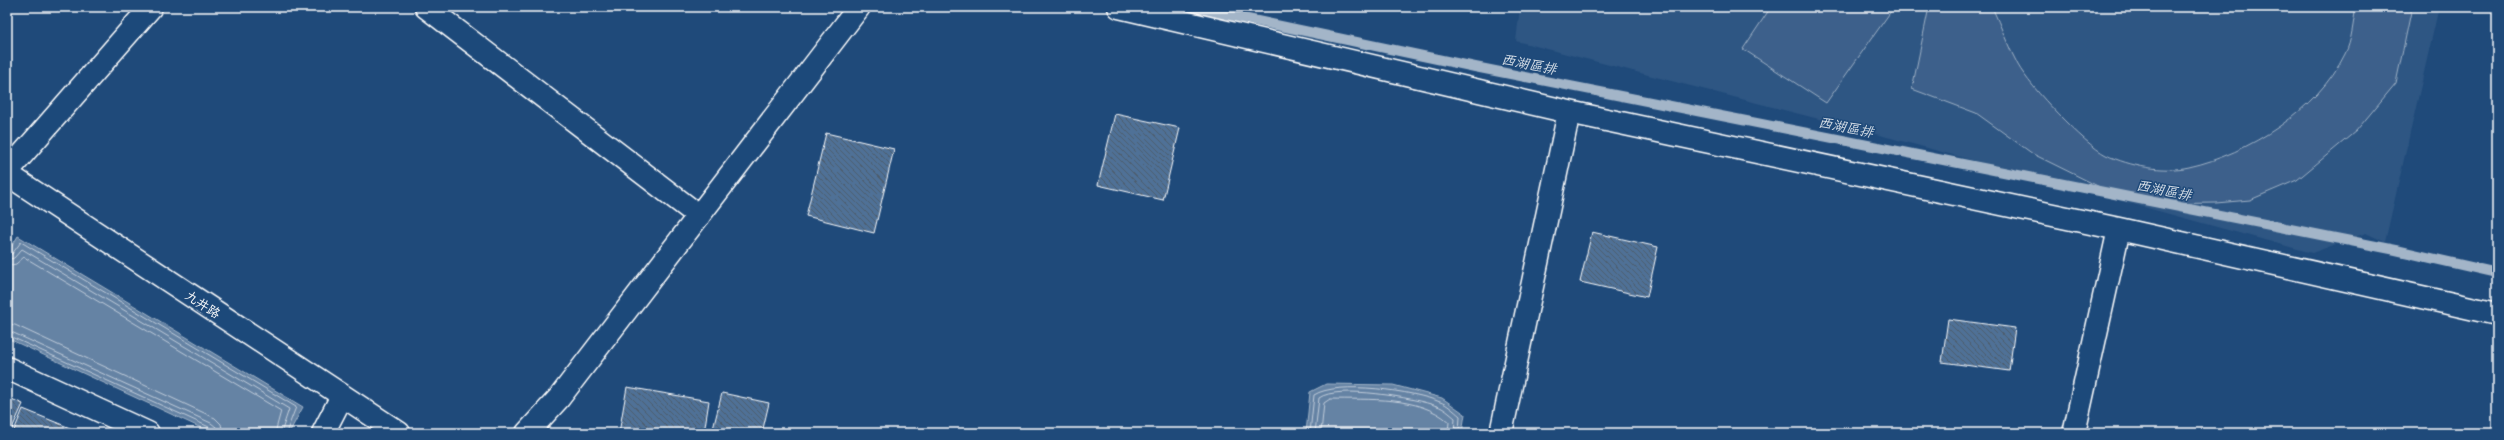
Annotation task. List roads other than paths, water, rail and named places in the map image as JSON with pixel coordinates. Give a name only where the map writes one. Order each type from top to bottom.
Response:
[{"type":"street","points":[[7,173],[151,7]]},
{"type":"street","points":[[426,7],[699,216]]},
{"type":"street","points":[[527,433],[559,398],[859,7]]},
{"type":"street","points":[[1120,7],[1569,112],[2119,229],[2497,314]]},
{"type":"street","points":[[1501,433],[1569,112]]},
{"type":"street","name":"九井路","points":[[7,173],[399,433]]},
{"type":"street","points":[[2074,433],[2119,229]]},
{"type":"street","points":[[7,368],[148,433]]},
{"type":"street","points":[[323,433],[342,396]]},
{"type":"water","points":[[18,236],[303,407],[289,433],[212,433],[7,338],[7,254]]},
{"type":"water","points":[[1326,384],[1393,385],[1442,398],[1465,414],[1462,433],[1306,433],[1310,392]]},
{"type":"waterway","name":"西湖區排","points":[[1191,7],[1475,67],[2396,250],[2497,273]]}]
